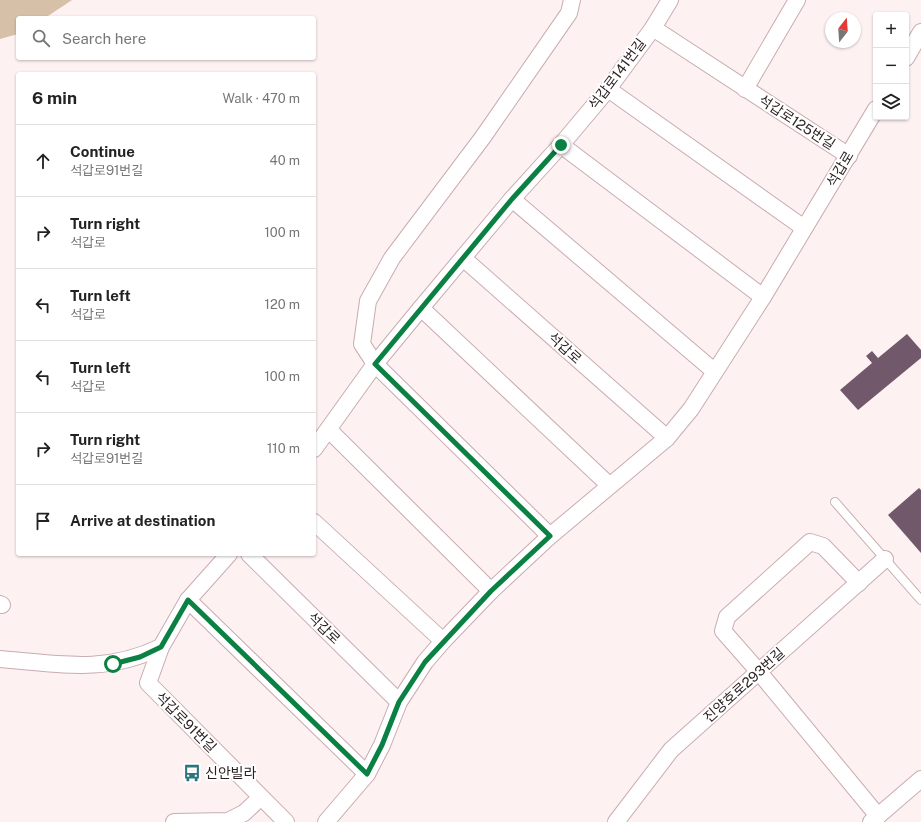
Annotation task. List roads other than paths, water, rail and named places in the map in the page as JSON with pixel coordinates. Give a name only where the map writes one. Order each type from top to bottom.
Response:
[{"type":"street","points":[[550,536],[375,364],[362,344],[368,301],[392,258],[483,137],[569,13],[572,0]]},
{"type":"street","name":"석갑로141번길","points":[[561,145],[608,89],[652,28],[670,0]]},
{"type":"street","name":"석갑로125번길","points":[[745,89],[797,0]]},
{"type":"street","name":"석갑로125번길","points":[[652,28],[848,156]]},
{"type":"street","points":[[909,53],[921,32]]},
{"type":"street","points":[[608,89],[804,228]]},
{"type":"street","name":"석갑로","points":[[326,822],[367,774],[382,745],[399,702],[425,662],[443,641],[491,591],[550,536],[667,438],[691,409],[714,371],[735,342],[763,297],[873,114]]},
{"type":"street","points":[[316,446],[375,364],[512,199],[561,145],[763,297]]},
{"type":"street","points":[[512,199],[714,371]]},
{"type":"street","name":"석갑로","points":[[463,258],[667,438]]},
{"type":"street","points":[[421,308],[610,485]]},
{"type":"street","points":[[329,430],[491,591]]},
{"type":"street","points":[[316,524],[443,641]]},
{"type":"street","points":[[859,583],[824,546],[810,542],[727,617],[723,631],[759,672],[875,819],[921,780]]},
{"type":"street","name":"석갑로91번길","points":[[227,556],[188,600],[161,647],[148,683],[260,798],[286,822]]},
{"type":"street","name":"석갑로","points":[[250,556],[399,702]]},
{"type":"street","name":"진양호로293번길","points":[[616,822],[671,750],[885,559]]},
{"type":"street","points":[[188,600],[367,774]]},
{"type":"street","points":[[0,659],[52,665],[113,664],[140,657],[161,647]]},
{"type":"street","points":[[174,822],[226,822],[244,813],[260,798]]},
{"type":"lane","points":[[835,502],[921,600]]},
{"type":"place","name":"신안빌라","points":[[192,773]]}]
